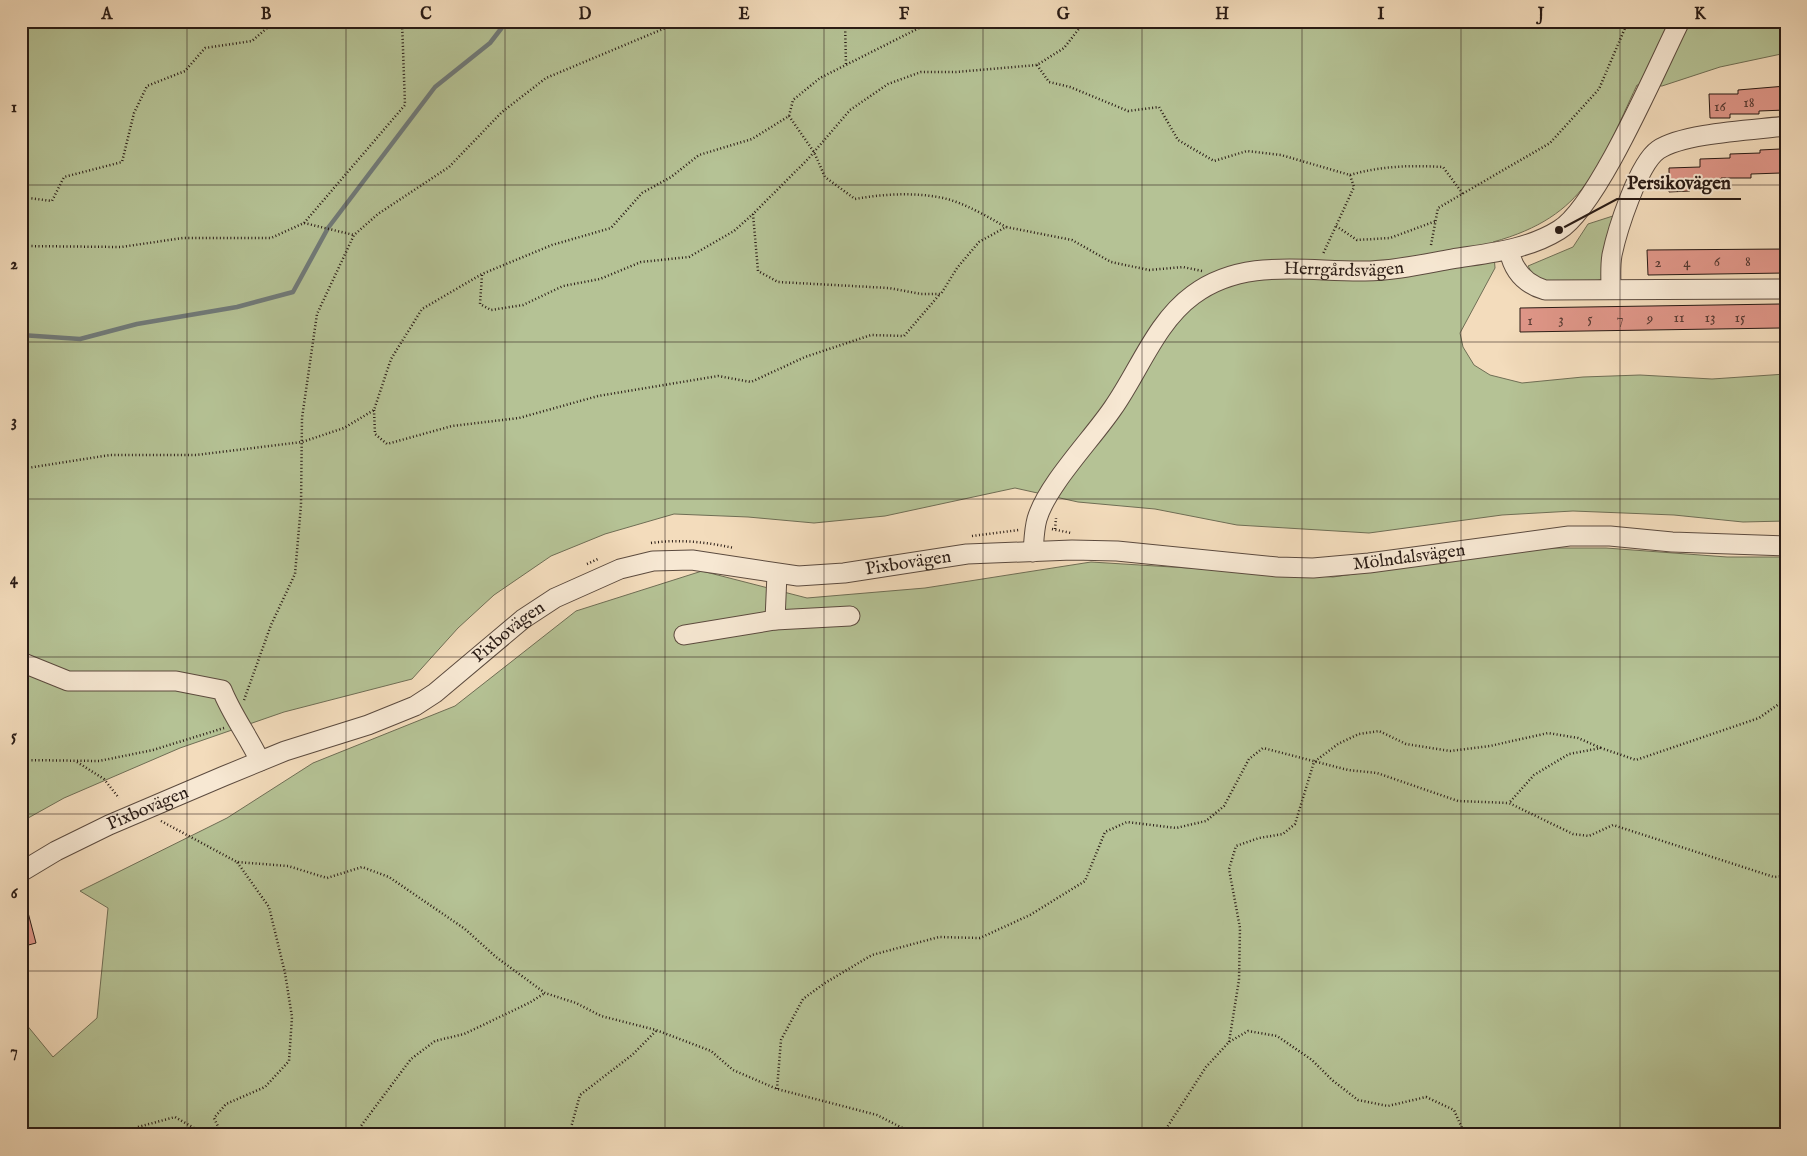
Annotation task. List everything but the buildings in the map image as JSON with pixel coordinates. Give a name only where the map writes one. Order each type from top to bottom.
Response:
[{"type":"street","name":"Herrgårdsvägen","points":[[1033,552],[1037,517],[1052,491],[1113,408],[1161,330],[1189,298],[1212,283],[1235,273],[1262,269],[1366,271],[1428,264],[1509,250],[1526,245],[1559,230],[1574,219],[1610,161],[1680,21]]},
{"type":"street","points":[[1611,289],[1612,257],[1619,228],[1637,183],[1656,151],[1669,144],[1702,137],[1786,126]]},
{"type":"street","points":[[1509,250],[1511,263],[1533,286],[1564,291],[1786,288]]},
{"type":"street","name":"Mölndalsvägen","points":[[1033,552],[1116,551],[1276,567],[1313,568],[1369,564],[1569,536],[1610,536],[1672,542],[1786,546]]},
{"type":"street","name":"Pixbovägen","points":[[21,872],[56,851],[109,825],[260,761],[316,739],[368,725],[415,706],[435,694],[523,619],[586,583],[620,569],[653,561],[678,559],[798,576],[844,573],[967,554],[1033,552]]},
{"type":"street","points":[[775,620],[777,574]]},
{"type":"street","points":[[684,634],[775,620],[850,616]]},
{"type":"street","points":[[21,662],[68,681],[176,681],[222,690],[232,715],[240,723],[260,761]]},
{"type":"path","points":[[21,196],[52,201],[64,177],[122,162],[134,113],[147,86],[185,71],[205,48],[252,41],[275,21]]},
{"type":"path","points":[[21,246],[121,247],[183,238],[272,238],[304,223],[405,105],[402,21]]},
{"type":"path","points":[[21,760],[99,761],[153,750],[240,723],[245,696],[271,625],[295,574],[301,505],[302,418],[317,314],[354,235],[378,214],[449,167],[502,112],[546,78],[682,21]]},
{"type":"path","points":[[845,21],[846,65]]},
{"type":"path","points":[[933,21],[927,22],[820,78],[793,100],[789,116],[752,139],[698,155],[671,177],[642,192],[611,228],[552,245],[482,274],[422,309],[391,358],[374,410],[375,434],[387,444],[452,426],[519,418],[598,396],[718,376],[751,382],[805,358],[871,335],[904,336],[941,294],[957,268],[979,242],[1006,227]]},
{"type":"path","points":[[482,274],[480,304],[491,310],[523,305],[563,286],[600,279],[640,262],[689,257],[734,231],[814,152],[850,110],[888,84],[921,72],[956,72],[1037,65],[1064,48],[1085,21]]},
{"type":"path","points":[[1428,264],[1438,208],[1550,143],[1598,89],[1628,21]]},
{"type":"path","points":[[1037,65],[1049,82],[1070,87],[1128,111],[1160,107],[1178,140],[1214,161],[1247,151],[1281,155],[1350,175],[1372,169],[1416,166],[1443,167],[1463,194]]},
{"type":"path","points":[[789,116],[814,152],[824,177],[855,199],[887,194],[943,198],[976,211],[1006,227],[1072,240],[1111,262],[1149,270],[1183,267],[1203,271],[1212,283]]},
{"type":"path","points":[[1316,269],[1354,187],[1350,175]]},
{"type":"path","points":[[753,214],[758,271],[778,282],[889,288],[921,294],[941,294]]},
{"type":"path","points":[[1336,226],[1356,240],[1390,238],[1436,222]]},
{"type":"path","points":[[304,223],[354,235]]},
{"type":"path","points":[[21,469],[110,455],[196,455],[302,442],[344,428],[374,410]]},
{"type":"path","points":[[971,536],[1035,529],[1064,530],[1077,535]]},
{"type":"path","points":[[649,543],[670,541],[697,542],[739,549]]},
{"type":"path","points":[[585,565],[602,558]]},
{"type":"path","points":[[1229,1042],[1239,980],[1240,928],[1229,869],[1236,846],[1258,838],[1283,834],[1295,824],[1314,762],[1338,744],[1359,734],[1379,731],[1406,744],[1450,751],[1490,746],[1548,733],[1578,738],[1636,760],[1759,718],[1786,699]]},
{"type":"path","points":[[777,1089],[781,1040],[804,999],[825,983],[872,955],[939,937],[980,938],[1030,915],[1085,881],[1105,832],[1126,822],[1176,828],[1206,821],[1224,806],[1249,759],[1263,748],[1348,770],[1377,773],[1458,801],[1509,803],[1573,834],[1590,836],[1613,825],[1774,877],[1786,876]]},
{"type":"path","points":[[1509,803],[1534,775],[1569,754],[1602,748]]},
{"type":"path","points":[[75,761],[104,779],[119,798]]},
{"type":"path","points":[[155,818],[237,862],[288,866],[327,878],[362,867],[389,877],[465,929],[496,957],[545,993],[576,1004],[600,1016],[656,1030],[711,1051],[733,1070],[777,1089],[877,1115],[916,1135]]},
{"type":"path","points":[[222,1135],[214,1118],[226,1104],[265,1088],[289,1062],[292,1017],[285,973],[268,907],[237,862]]},
{"type":"path","points":[[351,1135],[358,1130],[411,1058],[435,1041],[464,1034],[529,1003],[545,993]]},
{"type":"path","points":[[569,1135],[580,1096],[609,1070],[632,1055],[656,1030]]},
{"type":"path","points":[[1162,1135],[1206,1067],[1229,1042],[1248,1031],[1277,1036],[1312,1060],[1332,1080],[1358,1100],[1388,1106],[1426,1097],[1454,1110],[1465,1135]]},
{"type":"path","points":[[138,1127],[175,1117],[194,1128],[220,1130]]},
{"type":"green space","points":[[21,21],[1786,21],[1786,53],[1720,67],[1662,86],[1637,85],[1600,163],[1586,184],[1570,202],[1550,218],[1525,231],[1493,242],[1495,268],[1460,333],[1463,347],[1474,365],[1490,375],[1522,383],[1583,377],[1640,375],[1712,379],[1786,374],[1786,521],[1743,522],[1674,515],[1573,511],[1502,515],[1369,533],[1237,525],[1155,509],[1078,502],[1015,488],[885,516],[814,523],[748,517],[674,514],[605,534],[551,556],[494,595],[458,628],[412,679],[284,712],[180,748],[64,798],[21,822]]},
{"type":"green space","points":[[1619,214],[1603,279],[1573,284],[1551,282],[1541,279],[1528,266],[1573,247],[1588,224]]},
{"type":"green space","points":[[1536,548],[1606,548],[1727,557],[1786,557],[1786,1135],[21,1135],[21,1018],[53,1057],[97,1018],[108,908],[80,891],[227,818],[313,763],[455,706],[576,611],[702,571],[807,598],[925,588],[1091,562],[1333,577]]},
{"type":"waterway","points":[[21,335],[80,339],[137,324],[237,307],[293,292],[328,228],[435,87],[490,43],[507,21]]},
{"type":"place","name":"Persikovägen","points":[[1559,230]]}]
